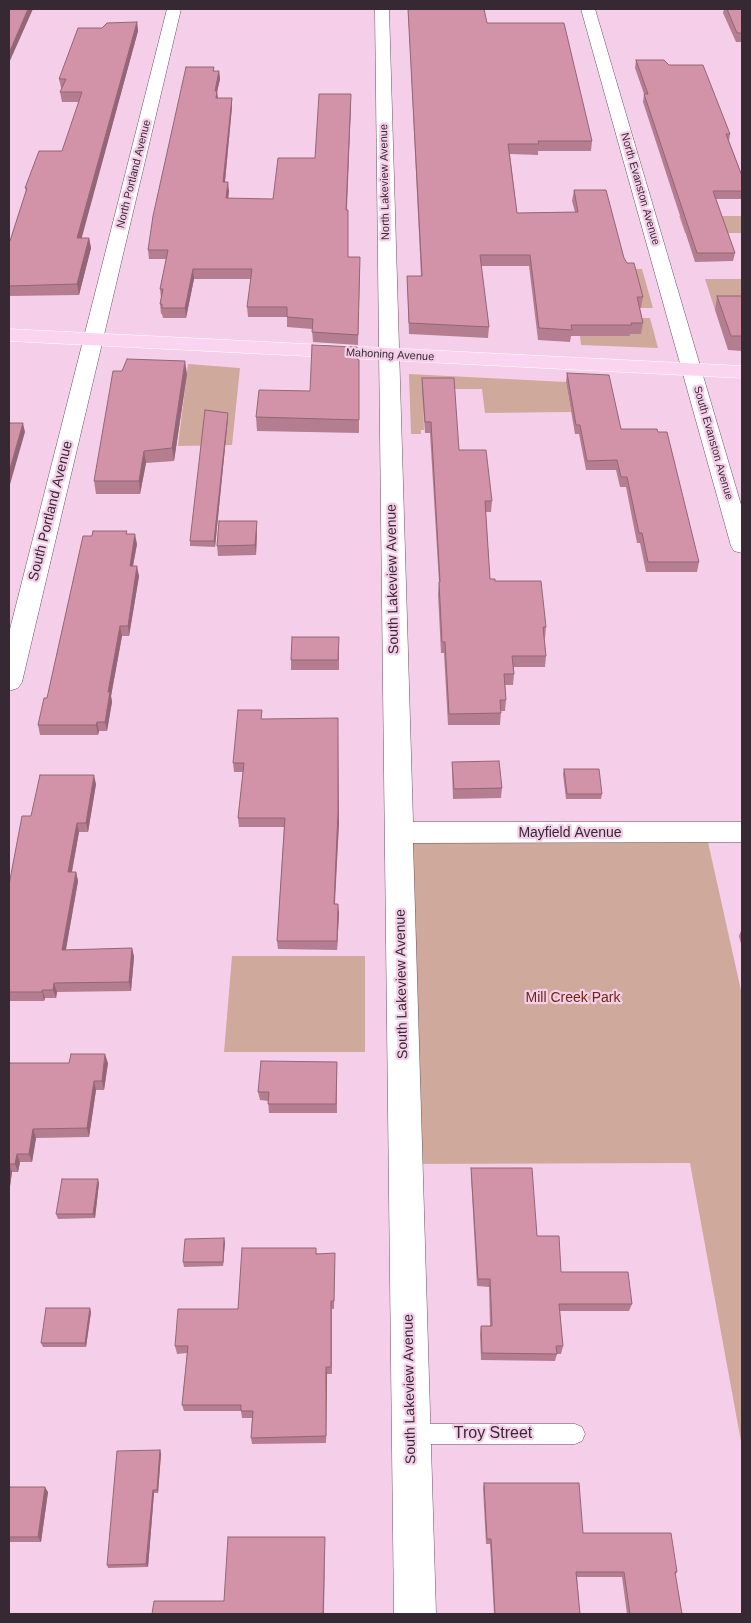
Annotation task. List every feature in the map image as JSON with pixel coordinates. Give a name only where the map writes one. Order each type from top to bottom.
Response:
[{"type":"main road","name":"Mahoning Avenue","points":[[9,336],[742,372]]},
{"type":"street","name":"North Portland Avenue","points":[[93,340],[174,9]]},
{"type":"street","name":"North Lakeview Avenue","points":[[382,9],[388,354]]},
{"type":"street","name":"North Evanston Avenue","points":[[588,9],[692,369]]},
{"type":"street","name":"South Portland Avenue","points":[[9,682],[93,340]]},
{"type":"street","name":"South Lakeview Avenue","points":[[388,354],[415,1614]]},
{"type":"street","name":"South Evanston Avenue","points":[[692,369],[742,546]]},
{"type":"street","name":"Mayfield Avenue","points":[[398,833],[742,832]]},
{"type":"lane","name":"Troy Street","points":[[411,1434],[575,1434]]},
{"type":"green space","points":[[679,216],[742,216],[742,233],[685,233]]},
{"type":"green space","points":[[624,269],[642,269],[653,308],[641,308]]},
{"type":"green space","points":[[705,279],[742,279],[742,310],[715,310]]},
{"type":"green space","points":[[638,318],[650,318],[658,348],[581,345],[580,336],[630,334]]},
{"type":"green space","points":[[188,364],[240,368],[232,445],[178,446]]},
{"type":"green space","points":[[409,374],[566,382],[571,412],[485,413],[482,389],[423,389],[424,430],[421,430],[421,434],[411,434]]},
{"type":"green space","name":"Mill Creek Park","points":[[398,833],[706,833],[742,995],[742,1447],[690,1163],[406,1164]]},
{"type":"green space","points":[[232,956],[365,956],[365,1052],[224,1052]]},
{"type":"building","points":[[9,9],[28,9],[9,53]]},
{"type":"building","points":[[408,9],[484,9],[487,23],[564,23],[592,141],[538,141],[539,144],[508,144],[517,213],[578,212],[574,190],[606,190],[624,258],[627,263],[634,263],[643,297],[637,297],[643,323],[631,323],[632,325],[571,325],[572,330],[539,328],[530,255],[480,255],[489,327],[409,323],[407,276],[422,276]]},
{"type":"building","points":[[727,9],[742,9],[742,33],[737,33]]},
{"type":"building","points":[[137,22],[77,238],[89,238],[77,284],[9,286],[9,241],[27,188],[25,188],[39,151],[62,151],[82,92],[60,92],[66,79],[59,79],[78,28],[102,28],[107,23]]},
{"type":"building","points":[[636,60],[664,60],[669,65],[703,65],[730,134],[726,134],[742,176],[742,191],[713,191],[735,253],[697,253],[644,94],[648,94]]},
{"type":"building","points":[[186,67],[214,67],[213,71],[219,71],[215,91],[217,91],[216,98],[232,98],[223,182],[228,182],[226,198],[273,199],[278,158],[315,158],[319,94],[351,94],[346,210],[348,210],[348,257],[360,257],[358,335],[312,332],[313,319],[287,317],[287,307],[247,307],[252,269],[193,269],[185,308],[162,308],[162,304],[160,304],[163,289],[160,289],[168,250],[148,250],[153,216]]},
{"type":"building","points":[[717,296],[742,296],[742,336],[731,336]]},
{"type":"building","points":[[312,345],[357,347],[357,359],[359,360],[359,420],[256,417],[259,390],[310,391]]},
{"type":"building","points":[[127,359],[185,361],[172,448],[144,451],[139,481],[94,481],[113,371],[122,371]]},
{"type":"building","points":[[567,373],[609,375],[621,429],[657,429],[658,432],[667,432],[699,562],[648,562],[642,533],[639,533],[627,477],[621,477],[617,460],[587,461],[580,425],[576,425]]},
{"type":"building","points":[[422,378],[454,378],[459,450],[486,450],[492,501],[485,501],[490,579],[495,579],[495,581],[541,581],[546,627],[543,627],[546,656],[512,656],[514,674],[504,674],[506,700],[500,700],[501,713],[449,714],[445,642],[442,642],[431,422],[425,422]]},
{"type":"building","points":[[205,410],[228,413],[214,541],[190,541]]},
{"type":"building","points":[[9,423],[23,423],[9,472]]},
{"type":"building","points":[[219,521],[257,521],[255,545],[217,546]]},
{"type":"building","points":[[93,531],[127,531],[126,534],[135,534],[130,566],[137,566],[128,626],[120,626],[108,692],[110,692],[105,722],[97,722],[96,725],[38,725],[44,698],[47,698],[83,536],[92,536]]},
{"type":"building","points":[[292,637],[339,637],[338,660],[291,660]]},
{"type":"building","points":[[238,710],[262,710],[261,719],[338,718],[338,813],[334,904],[338,904],[337,941],[277,941],[285,818],[238,818],[244,763],[233,763]]},
{"type":"building","points":[[499,761],[502,788],[454,789],[452,762]]},
{"type":"building","points":[[564,769],[599,769],[602,794],[567,794]]},
{"type":"building","points":[[40,775],[94,775],[86,823],[77,823],[68,872],[76,872],[62,950],[132,948],[129,982],[54,983],[53,990],[9,992],[9,885],[22,816],[31,816]]},
{"type":"building","points":[[71,1054],[105,1054],[102,1081],[94,1081],[87,1128],[33,1129],[29,1154],[17,1154],[15,1164],[9,1164],[9,1063],[69,1063]]},
{"type":"building","points":[[261,1061],[337,1062],[336,1104],[268,1104],[269,1092],[258,1092]]},
{"type":"building","points":[[471,1168],[532,1168],[537,1236],[559,1236],[561,1272],[628,1272],[632,1304],[559,1304],[563,1346],[556,1346],[557,1354],[482,1353],[481,1326],[492,1326],[490,1279],[478,1279]]},
{"type":"building","points":[[62,1179],[98,1179],[93,1214],[56,1214]]},
{"type":"building","points":[[224,1238],[223,1262],[183,1262],[185,1239]]},
{"type":"building","points":[[242,1248],[316,1248],[316,1254],[335,1253],[334,1301],[331,1301],[331,1367],[326,1367],[326,1436],[251,1438],[253,1411],[241,1411],[241,1405],[182,1405],[188,1346],[175,1346],[178,1309],[238,1309]]},
{"type":"building","points":[[46,1308],[90,1308],[85,1343],[41,1343]]},
{"type":"building","points":[[160,1450],[157,1490],[153,1490],[146,1564],[107,1565],[117,1451]]},
{"type":"building","points":[[484,1483],[579,1483],[583,1533],[671,1533],[682,1614],[630,1614],[624,1572],[576,1572],[580,1614],[495,1614],[491,1539],[487,1539]]},
{"type":"building","points":[[9,1487],[45,1487],[38,1537],[9,1537]]},
{"type":"building","points":[[228,1537],[325,1537],[323,1614],[152,1614],[154,1601],[224,1601]]}]
